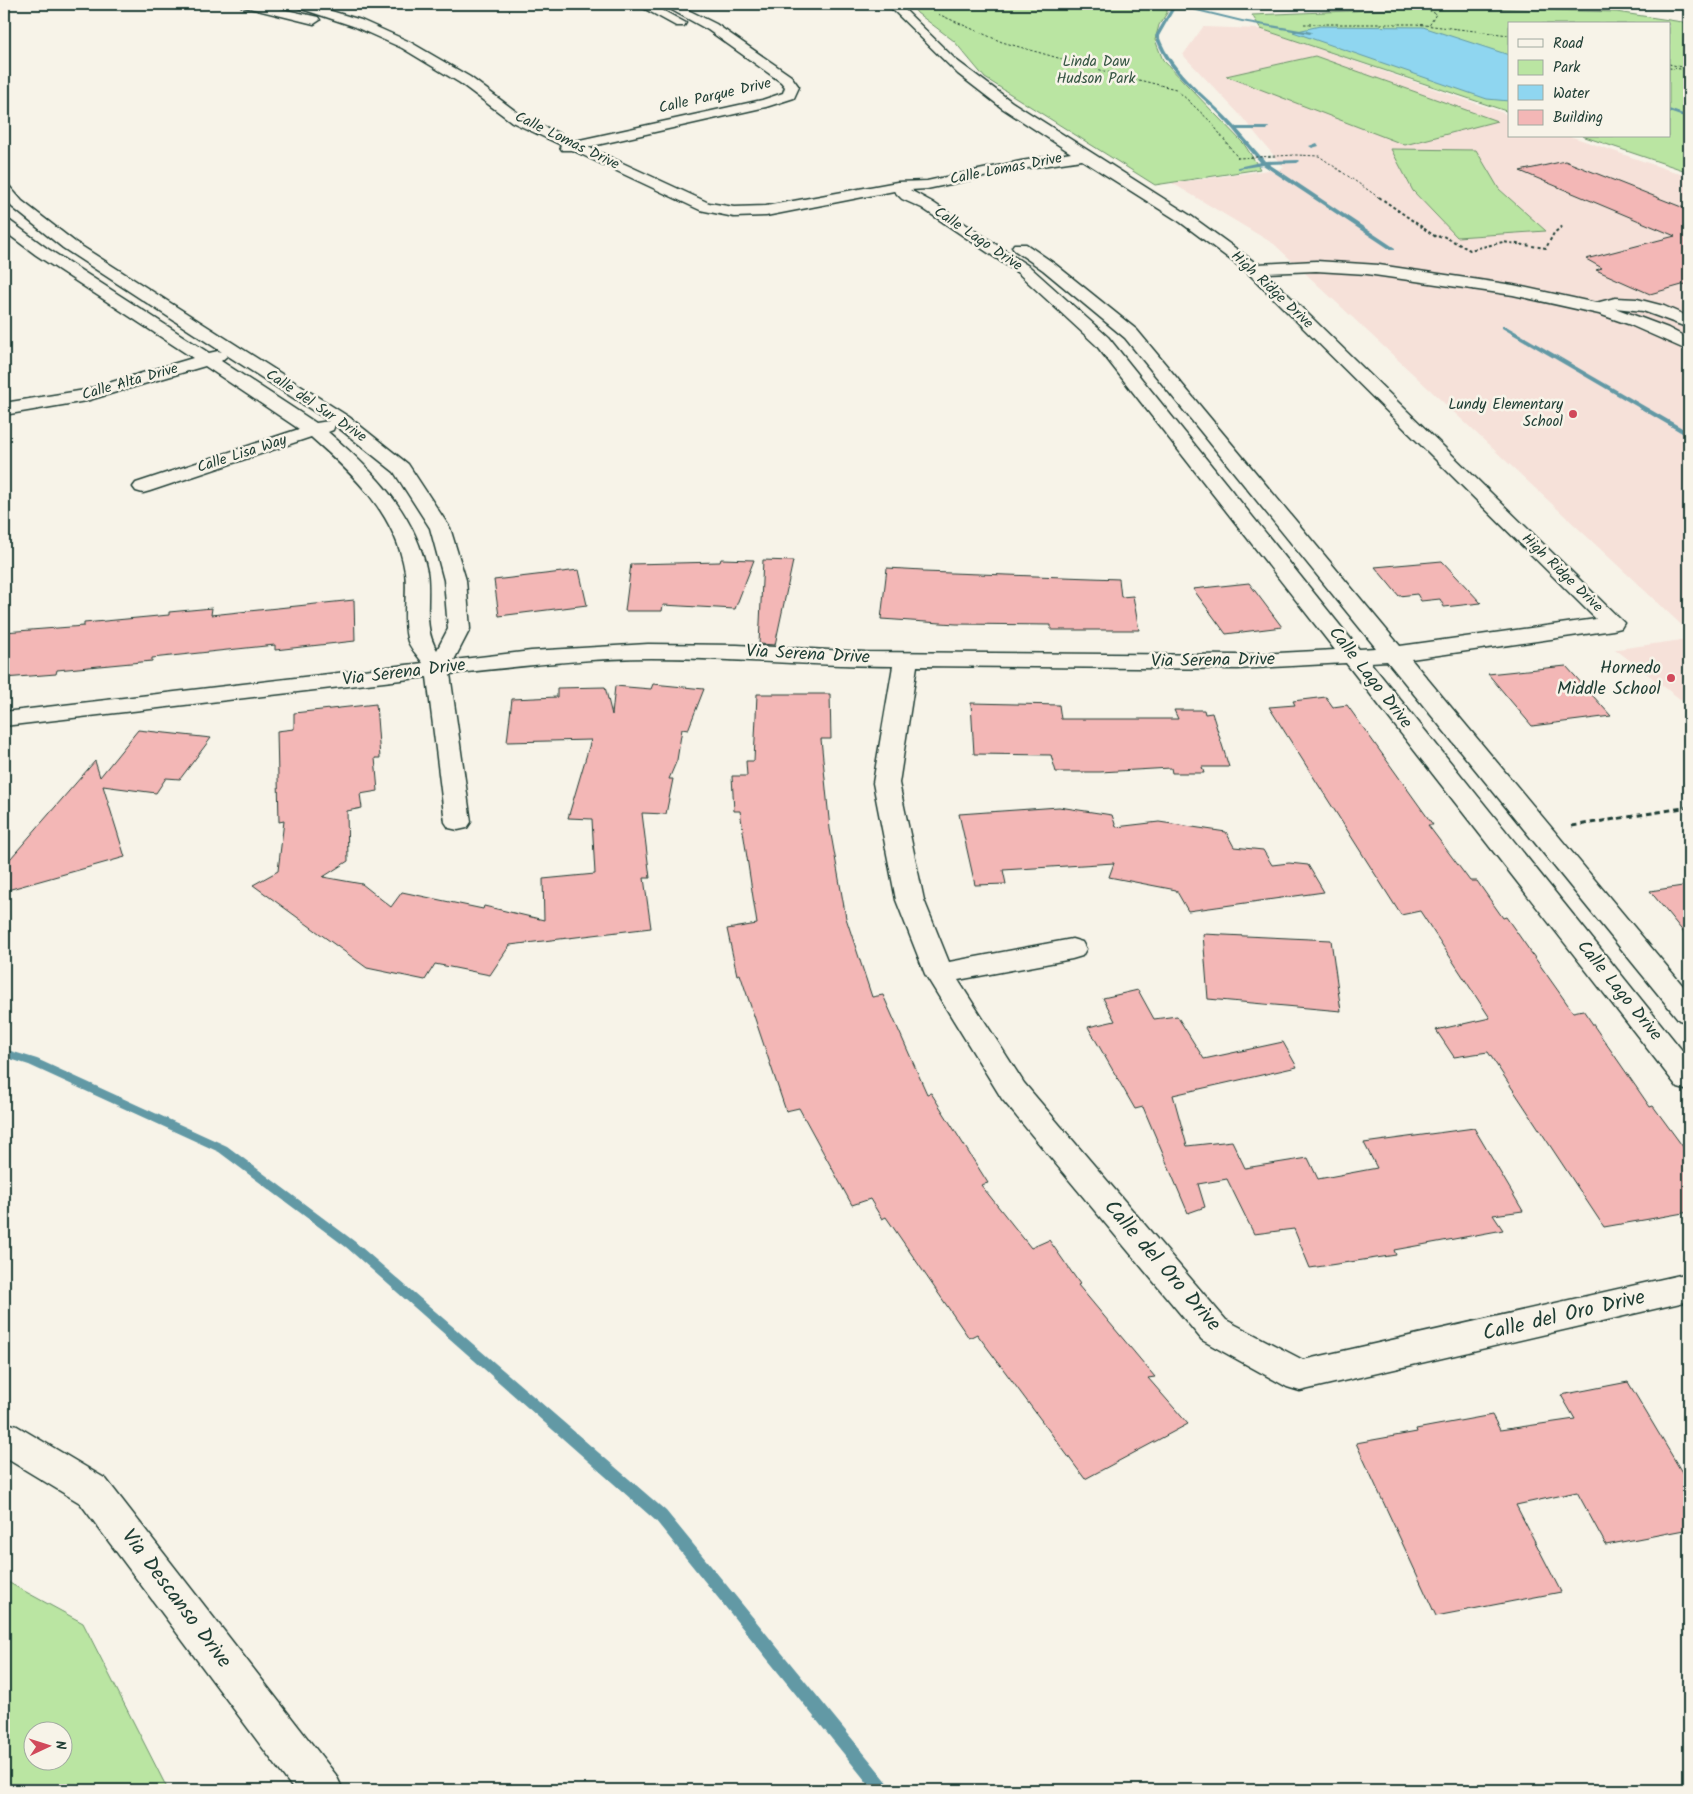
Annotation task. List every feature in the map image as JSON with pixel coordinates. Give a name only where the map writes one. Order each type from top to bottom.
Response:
[{"type":"street","name":"Calle Lomas Drive","points":[[245,4],[301,16],[342,29],[406,60],[424,64],[465,80],[553,144],[660,186],[705,207],[734,212],[766,211],[902,191]]},
{"type":"street","name":"Calle Lomas Drive","points":[[297,4],[357,23],[424,64]]},
{"type":"street","name":"Calle Parque Drive","points":[[642,4],[690,28],[743,65]]},
{"type":"street","name":"Calle Parque Drive","points":[[571,152],[766,103],[788,95],[792,87],[786,79],[712,27],[667,4]]},
{"type":"street","name":"High Ridge Drive","points":[[893,4],[972,79],[1035,124],[1222,244],[1252,270],[1613,623]]},
{"type":"street","name":"Calle Parque Drive","points":[[553,144],[756,97],[770,90],[790,91]]},
{"type":"street","name":"Calle Lomas Drive","points":[[503,126],[534,141],[553,144]]},
{"type":"street","name":"Calle Lomas Drive","points":[[698,218],[723,225],[770,222],[1020,164],[1085,155]]},
{"type":"street","name":"Calle Lago Drive","points":[[927,185],[1049,267],[1131,334],[1689,1013]]},
{"type":"street","points":[[638,193],[660,186]]},
{"type":"street","name":"Calle del Sur Drive","points":[[4,189],[17,204],[69,245],[342,421],[401,468],[440,528],[455,580],[459,629],[438,669]]},
{"type":"street","name":"Calle Lago Drive","points":[[902,191],[927,205],[1024,270],[1102,341],[1689,1080]]},
{"type":"street","points":[[723,225],[734,212]]},
{"type":"street","name":"Calle del Sur Drive","points":[[4,224],[42,252],[314,430],[369,480],[394,513],[407,539],[416,573],[418,639],[438,669],[458,822]]},
{"type":"street","points":[[42,252],[69,245]]},
{"type":"street","points":[[1252,270],[1282,267],[1356,268],[1508,289],[1589,308],[1652,328],[1689,346]]},
{"type":"street","points":[[1055,298],[1082,294]]},
{"type":"street","points":[[1589,308],[1617,303],[1649,305],[1689,323]]},
{"type":"street","name":"Calle Alta Drive","points":[[4,409],[45,389],[102,374],[214,338]]},
{"type":"street","name":"Calle Alta Drive","points":[[4,395],[24,400],[89,394],[232,351]]},
{"type":"street","name":"Calle Lisa Way","points":[[143,487],[342,421]]},
{"type":"street","points":[[1191,453],[1226,449]]},
{"type":"street","name":"Via Serena Drive","points":[[4,719],[531,658],[648,651],[737,652],[906,659],[1238,662],[1395,654],[1613,623]]},
{"type":"street","name":"Calle del Oro Drive","points":[[906,659],[886,783],[910,900],[939,974],[1013,1091],[1214,1330],[1300,1376],[1689,1287]]},
{"type":"street","points":[[1548,903],[1593,897]]},
{"type":"street","points":[[939,974],[1072,949]]},
{"type":"street","name":"Via Descanso Drive","points":[[4,1438],[93,1491],[321,1790]]},
{"type":"path","points":[[1417,4],[1436,14],[1429,26]]},
{"type":"path","points":[[937,14],[1002,42],[1176,90],[1210,122],[1238,158],[1319,156],[1436,237],[1443,236],[1470,250],[1502,242],[1546,248],[1554,233],[1564,225]]},
{"type":"path","points":[[1304,24],[1352,23],[1429,26],[1508,35]]},
{"type":"path","points":[[1670,64],[1689,69]]},
{"type":"path","points":[[1670,68],[1689,69]]},
{"type":"path","points":[[1540,831],[1689,807]]},
{"type":"shaded area","name":"Lundy Elementary School","points":[[1203,27],[1261,29],[1508,115],[1508,138],[1576,138],[1689,177],[1689,632],[1274,244],[1172,183],[1284,168],[1241,116],[1183,55]]},
{"type":"shaded area","name":"Hornedo Middle School","points":[[1689,639],[1689,706],[1615,649],[1618,649]]},
{"type":"green space","name":"Linda Daw Hudson Park","points":[[910,4],[1160,4],[1167,9],[1167,13],[1159,25],[1155,40],[1163,60],[1244,144],[1260,169],[1155,185],[985,78],[954,41],[917,13]]},
{"type":"green space","points":[[1446,7],[1616,12],[1689,23],[1689,172],[1588,138],[1670,138],[1670,22],[1508,22],[1508,112],[1261,29],[1252,15]]},
{"type":"green space","points":[[1315,56],[1497,121],[1405,145],[1226,76]]},
{"type":"green space","points":[[1391,149],[1476,150],[1499,189],[1546,231],[1457,237],[1413,191]]},
{"type":"green space","points":[[4,1580],[83,1623],[168,1790],[4,1790]]},
{"type":"water","points":[[1320,26],[1423,27],[1508,55],[1508,101],[1487,99],[1293,32]]},
{"type":"building","points":[[1565,161],[1689,210],[1689,283],[1650,294],[1596,270],[1602,268],[1586,259],[1675,236],[1520,171]]},
{"type":"building","points":[[721,559],[754,560],[735,609],[663,605],[662,611],[625,611],[631,564],[720,562]]},
{"type":"building","points":[[763,560],[793,561],[775,645],[759,644]]},
{"type":"building","points":[[1442,561],[1481,603],[1444,607],[1440,599],[1421,601],[1417,594],[1399,596],[1375,567]]},
{"type":"building","points":[[887,568],[923,570],[923,572],[1119,579],[1121,597],[1133,596],[1139,630],[1051,630],[1051,625],[956,624],[881,619]]},
{"type":"building","points":[[579,570],[587,605],[499,616],[494,580]]},
{"type":"building","points":[[1249,583],[1282,627],[1226,634],[1193,589]]},
{"type":"building","points":[[354,600],[355,641],[275,650],[275,645],[152,658],[152,661],[57,670],[56,674],[4,678],[4,632],[84,626],[84,623],[169,615],[169,612],[212,608],[211,615]]},
{"type":"building","points":[[1566,666],[1611,716],[1532,726],[1488,674]]},
{"type":"building","points":[[653,684],[704,689],[688,730],[682,729],[677,760],[669,779],[673,779],[666,814],[642,813],[650,878],[644,878],[651,928],[510,945],[490,975],[435,964],[425,980],[367,968],[253,885],[278,871],[284,821],[279,822],[277,731],[294,729],[294,713],[376,704],[380,758],[375,758],[378,791],[360,794],[362,808],[347,811],[348,861],[323,877],[362,884],[391,907],[402,892],[483,909],[484,906],[544,920],[543,879],[595,874],[592,819],[568,818],[591,740],[507,742],[512,699],[557,697],[557,688],[605,687],[612,715],[615,686],[651,689]]},
{"type":"building","points":[[757,694],[830,694],[831,739],[821,739],[830,829],[846,918],[872,997],[883,995],[927,1094],[931,1093],[988,1183],[981,1185],[1031,1248],[1049,1240],[1080,1284],[1078,1285],[1155,1377],[1148,1378],[1188,1424],[1085,1479],[977,1334],[969,1338],[886,1217],[882,1219],[870,1199],[852,1205],[799,1108],[786,1111],[740,974],[737,975],[727,929],[757,924],[740,811],[734,811],[732,776],[747,776],[746,761],[754,761]]},
{"type":"building","points":[[1326,697],[1333,707],[1347,705],[1433,825],[1428,825],[1470,881],[1477,881],[1503,918],[1506,917],[1573,1012],[1583,1010],[1650,1107],[1653,1106],[1689,1155],[1689,1212],[1604,1227],[1488,1052],[1454,1057],[1436,1030],[1490,1018],[1420,911],[1401,915],[1269,707],[1295,705],[1293,701]]},
{"type":"building","points":[[971,703],[1059,705],[1061,719],[1178,719],[1174,710],[1204,710],[1205,714],[1212,713],[1229,767],[1202,767],[1204,773],[1172,773],[1171,768],[1100,772],[1056,772],[1051,755],[974,754]]},
{"type":"building","points":[[138,730],[211,738],[180,779],[166,778],[156,793],[103,786],[125,857],[4,891],[4,866],[95,761],[100,777]]},
{"type":"building","points":[[1059,807],[1112,815],[1116,827],[1159,822],[1226,832],[1234,847],[1263,850],[1272,865],[1289,863],[1308,865],[1324,892],[1188,911],[1176,890],[1109,877],[1114,863],[1003,870],[1006,884],[975,885],[959,814]]},
{"type":"building","points":[[1689,885],[1689,939],[1650,891]]},
{"type":"building","points":[[1203,934],[1331,940],[1341,1011],[1208,999]]},
{"type":"building","points":[[1138,990],[1154,1019],[1177,1016],[1204,1059],[1283,1042],[1297,1067],[1173,1095],[1187,1146],[1232,1141],[1245,1168],[1308,1158],[1318,1179],[1377,1168],[1364,1143],[1474,1128],[1523,1211],[1493,1215],[1503,1230],[1394,1250],[1396,1255],[1310,1268],[1294,1229],[1254,1234],[1227,1179],[1198,1184],[1205,1207],[1188,1213],[1143,1107],[1135,1109],[1088,1027],[1115,1021],[1103,998]]},
{"type":"building","points":[[1628,1382],[1689,1484],[1689,1529],[1606,1545],[1577,1492],[1516,1505],[1561,1592],[1436,1616],[1356,1443],[1417,1432],[1416,1429],[1492,1415],[1500,1430],[1575,1419],[1561,1395]]},
{"type":"waterway","points":[[1172,4],[1242,21],[1310,33]]},
{"type":"waterway","points":[[1175,5],[1157,36],[1162,50],[1176,71],[1218,110],[1264,163]]},
{"type":"waterway","points":[[1670,110],[1689,118]]},
{"type":"waterway","points":[[1235,129],[1267,128]]},
{"type":"waterway","points":[[1312,146],[1317,145]]},
{"type":"waterway","points":[[1264,163],[1297,161]]},
{"type":"waterway","points":[[1240,168],[1264,163]]},
{"type":"waterway","points":[[1264,163],[1393,249]]},
{"type":"waterway","points":[[1504,327],[1689,435]]},
{"type":"waterway","points":[[4,1053],[33,1062],[223,1149],[350,1244],[661,1516],[883,1790]]},
{"type":"place","name":"Lundy Elementary School","points":[[1573,414]]},
{"type":"place","name":"Hornedo Middle School","points":[[1671,678]]}]
